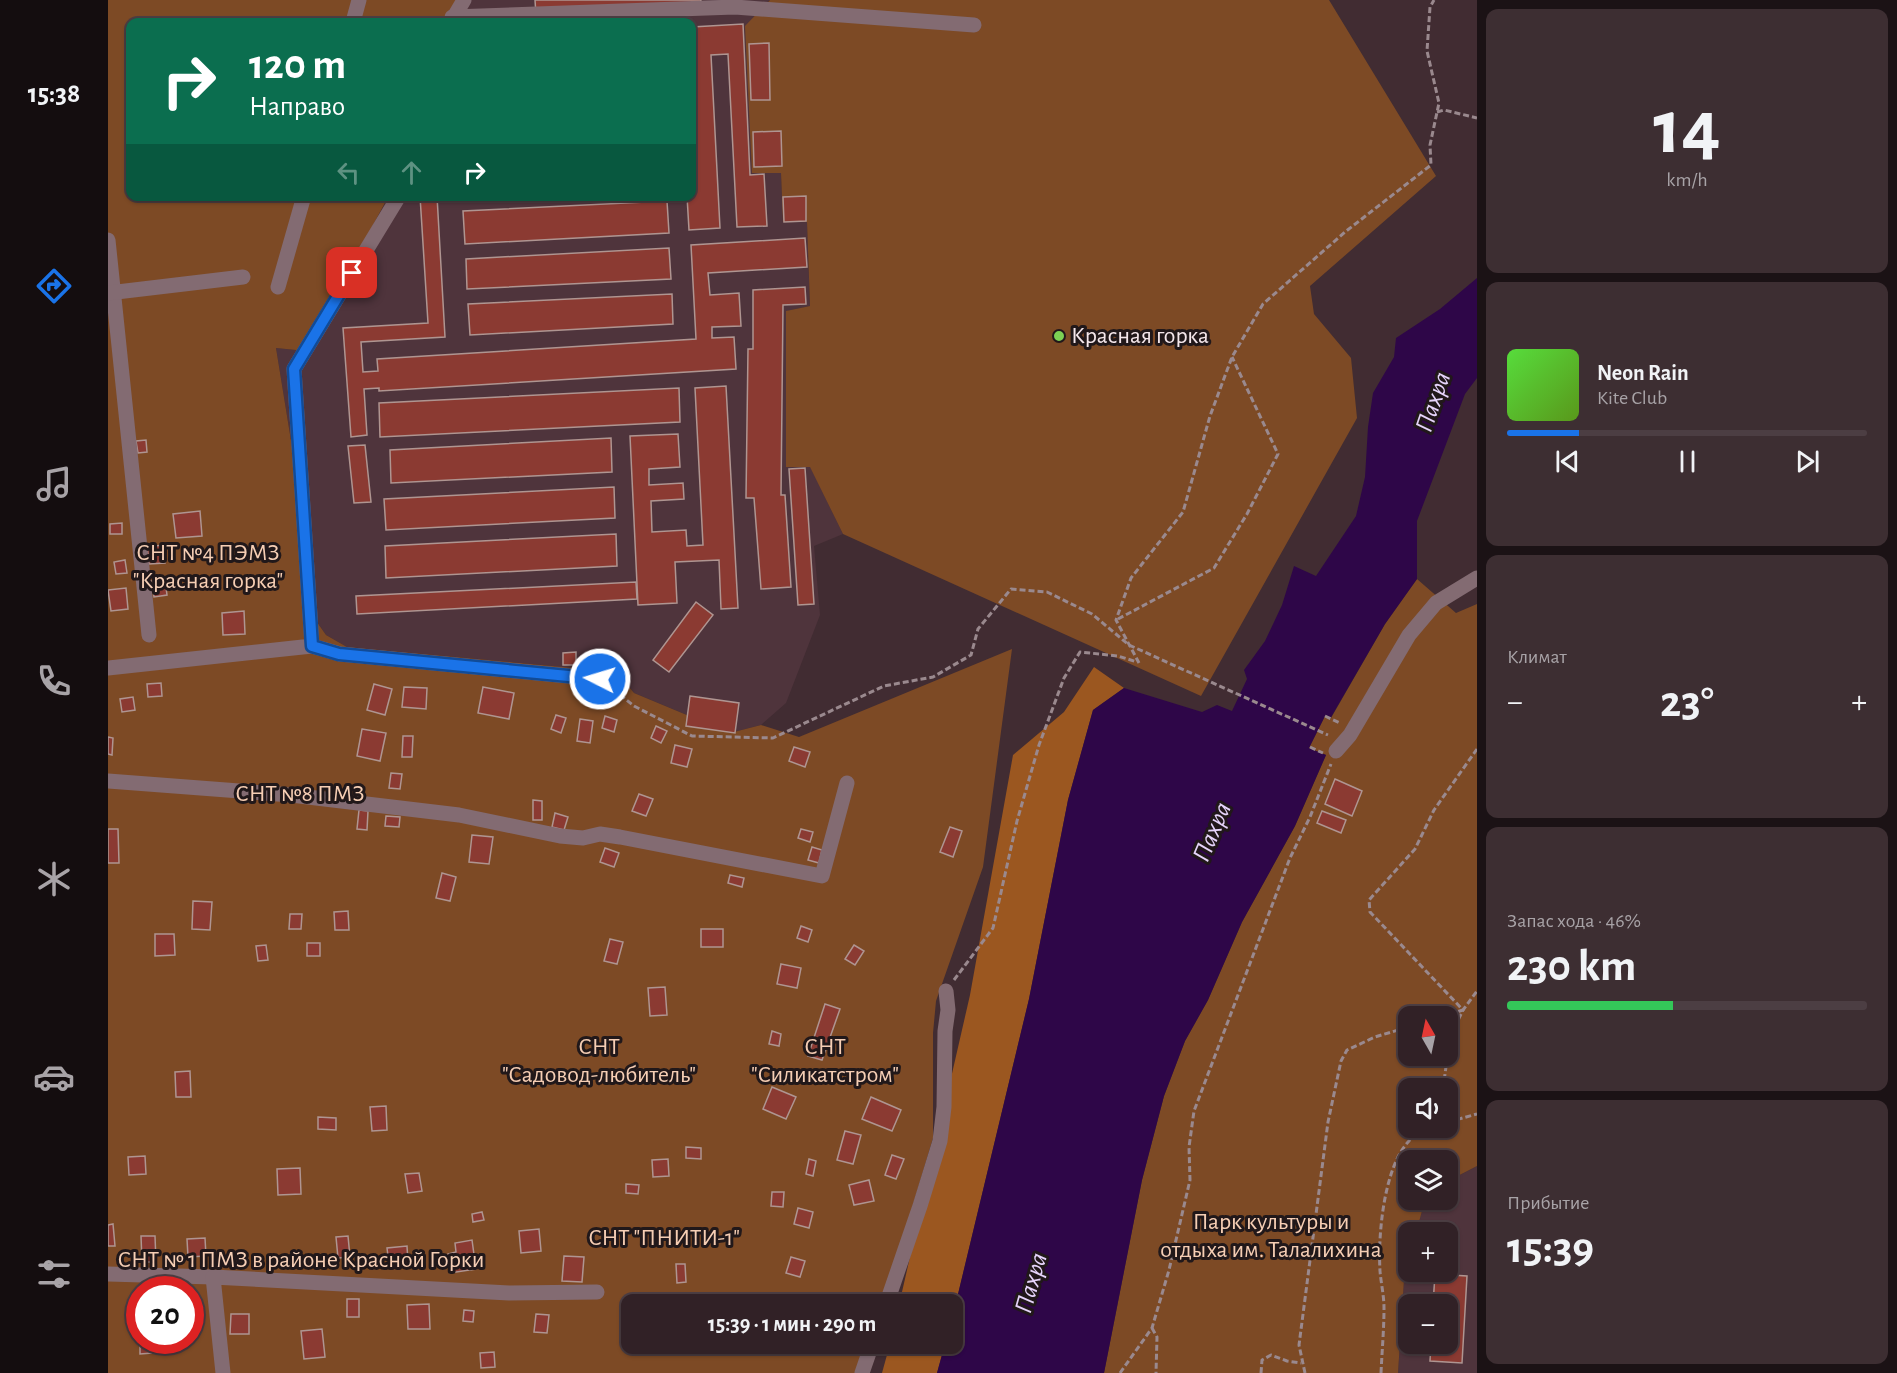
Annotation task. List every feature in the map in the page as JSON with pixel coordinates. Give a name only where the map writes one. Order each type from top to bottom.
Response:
[{"type":"street","points":[[354,18],[359,0]]},
{"type":"street","points":[[452,18],[464,0]]},
{"type":"street","points":[[843,15],[849,0]]},
{"type":"street","points":[[495,18],[735,7],[974,25]]},
{"type":"street","points":[[278,287],[303,201]]},
{"type":"street","points":[[312,646],[294,369],[396,201]]},
{"type":"street","points":[[108,240],[111,293],[149,635]]},
{"type":"street","points":[[111,293],[243,277]]},
{"type":"street","points":[[1332,753],[1350,735],[1409,635],[1436,603],[1477,578]]},
{"type":"street","points":[[108,668],[312,646],[339,654],[607,676]]},
{"type":"street","points":[[108,781],[291,795],[459,815],[560,836],[583,838],[600,834],[620,837],[822,876],[847,783]]},
{"type":"street","points":[[890,1294],[940,1141],[944,1107],[945,1031],[948,1010],[946,991]]},
{"type":"street","points":[[108,1274],[213,1277],[509,1293],[597,1292]]},
{"type":"street","points":[[213,1277],[223,1373]]},
{"type":"street","points":[[862,1373],[869,1354]]},
{"type":"path","points":[[946,991],[993,928],[1017,821],[1040,745],[1064,678],[1080,652],[1118,656],[1139,663],[1116,620],[1131,578],[1183,512],[1210,416],[1232,357],[1263,304],[1345,232],[1431,165],[1430,145],[1439,103],[1427,51],[1430,7],[1434,0]]},
{"type":"path","points":[[1437,112],[1444,110],[1477,118]]},
{"type":"path","points":[[1116,620],[1214,568],[1247,514],[1278,454],[1232,357]]},
{"type":"path","points":[[607,676],[634,706],[692,736],[773,738],[884,686],[933,677],[971,656],[978,629],[1011,589],[1047,592],[1092,614],[1129,645],[1328,735]]},
{"type":"path","points":[[1325,716],[1344,725]]},
{"type":"path","points":[[1120,1373],[1152,1328],[1186,1201],[1190,1180],[1189,1148],[1194,1111],[1290,858],[1310,817],[1332,753],[1310,747]]},
{"type":"path","points":[[1462,1010],[1370,912],[1369,900],[1415,849],[1434,810],[1477,749]]},
{"type":"path","points":[[1444,1078],[1450,1037],[1462,1010],[1477,991]]},
{"type":"path","points":[[1458,1011],[1462,1010]]},
{"type":"path","points":[[1305,1373],[1299,1345],[1328,1122],[1341,1061],[1347,1050],[1375,1037],[1398,1030]]},
{"type":"path","points":[[1458,1119],[1477,1114]]},
{"type":"path","points":[[1381,1373],[1384,1307],[1380,1269],[1381,1230],[1390,1176],[1398,1156],[1411,1138]]},
{"type":"path","points":[[1152,1328],[1157,1337],[1156,1373]]},
{"type":"path","points":[[1261,1373],[1262,1360],[1270,1355],[1287,1361],[1301,1362]]},
{"type":"shaded area","points":[[462,0],[770,0],[765,4],[752,172],[781,173],[783,222],[807,222],[810,306],[787,311],[786,467],[810,466],[843,534],[814,546],[820,615],[786,703],[761,725],[730,733],[634,693],[608,661],[585,669],[347,647],[326,635],[312,615],[299,490],[276,348],[306,351],[386,201],[696,201],[696,18],[452,18]]},
{"type":"shaded area","points":[[1094,667],[1124,688],[1093,710],[1068,800],[1029,999],[958,1294],[902,1294],[970,995],[1013,755],[1064,712]]},
{"type":"shaded area","points":[[1477,1166],[1477,1373],[1398,1373],[1399,1354],[1458,1354],[1458,1294],[1403,1294],[1404,1282],[1458,1282],[1458,1222],[1419,1222],[1422,1210],[1458,1210],[1458,1176]]},
{"type":"shaded area","points":[[887,1354],[942,1354],[937,1373],[882,1373]]},
{"type":"green space","points":[[108,0],[462,0],[452,18],[126,18],[126,201],[386,201],[306,351],[276,348],[299,490],[312,615],[326,635],[347,647],[585,669],[608,661],[634,693],[730,733],[761,725],[799,737],[1012,649],[983,867],[936,1001],[933,1033],[933,1138],[886,1294],[621,1294],[621,1354],[864,1354],[856,1373],[108,1373]]},
{"type":"green space","name":"Красная горка","points":[[770,0],[1329,0],[1436,176],[1310,286],[1314,314],[1351,358],[1357,418],[1201,696],[843,534],[810,467],[786,467],[786,311],[810,306],[807,222],[783,222],[781,173],[752,173],[745,26]]},
{"type":"green space","name":"Парк культуры и отдыха им. Талалихина","points":[[1417,579],[1456,613],[1477,604],[1477,1166],[1458,1176],[1458,1150],[1398,1150],[1398,1210],[1422,1210],[1419,1222],[1398,1222],[1398,1282],[1404,1282],[1403,1294],[1398,1294],[1398,1373],[1104,1373],[1142,1180],[1164,1096],[1185,1041],[1208,1000],[1242,922],[1295,826],[1326,755],[1309,748],[1325,716],[1331,718],[1385,624]]},
{"type":"water","name":"Пахра","points":[[1477,278],[1477,378],[1465,394],[1417,521],[1417,579],[1385,624],[1330,719],[1325,716],[1309,748],[1326,755],[1295,826],[1242,922],[1208,1000],[1185,1041],[1164,1096],[1142,1180],[1104,1373],[937,1373],[942,1354],[963,1354],[963,1294],[958,1294],[1029,999],[1068,800],[1093,710],[1124,688],[1202,712],[1217,705],[1232,711],[1247,679],[1244,670],[1265,641],[1282,605],[1294,566],[1316,576],[1356,516],[1365,477],[1373,393],[1394,357],[1396,338],[1440,309]]},
{"type":"building","points":[[535,0],[701,0],[700,4],[536,15]]},
{"type":"building","points":[[743,24],[750,175],[764,174],[767,226],[737,227],[728,54],[711,55],[720,228],[689,230],[687,201],[696,201],[696,27]]},
{"type":"building","points":[[769,43],[770,100],[751,100],[749,44]]},
{"type":"building","points":[[781,131],[782,166],[754,167],[753,132]]},
{"type":"building","points":[[806,196],[806,221],[784,222],[783,197]]},
{"type":"building","points":[[420,201],[437,201],[445,337],[361,342],[363,372],[378,371],[377,359],[696,339],[691,245],[805,238],[807,267],[708,273],[710,295],[739,293],[741,326],[712,327],[712,338],[734,337],[736,369],[379,391],[379,388],[364,389],[367,435],[351,437],[343,328],[428,323]]},
{"type":"building","points":[[667,201],[669,233],[465,244],[463,211]]},
{"type":"building","points":[[669,248],[671,279],[467,289],[466,259]]},
{"type":"building","points":[[805,287],[806,304],[783,305],[781,495],[785,495],[791,587],[761,589],[754,498],[746,498],[748,349],[753,349],[753,290]]},
{"type":"building","points":[[672,294],[673,324],[470,335],[468,304]]},
{"type":"building","points":[[726,386],[738,608],[721,609],[719,560],[675,562],[677,603],[638,605],[630,436],[678,434],[680,467],[649,469],[649,485],[683,483],[684,499],[651,501],[652,532],[686,530],[687,546],[703,545],[695,388]]},
{"type":"building","points":[[679,388],[680,422],[380,437],[379,403]]},
{"type":"building","points":[[611,438],[612,472],[391,483],[390,450]]},
{"type":"building","points":[[146,440],[147,452],[138,453],[136,441]]},
{"type":"building","points":[[365,445],[371,502],[354,503],[348,446]]},
{"type":"building","points":[[805,468],[814,604],[798,605],[789,469]]},
{"type":"building","points":[[614,487],[615,518],[386,530],[384,499]]},
{"type":"building","points":[[200,511],[202,536],[176,538],[173,514]]},
{"type":"building","points":[[122,523],[122,534],[110,534],[110,524]]},
{"type":"building","points":[[616,534],[617,566],[386,578],[385,546]]},
{"type":"building","points":[[163,545],[165,563],[149,564],[147,547]]},
{"type":"building","points":[[125,560],[127,573],[116,574],[114,562]]},
{"type":"building","points":[[165,580],[167,595],[154,597],[152,581]]},
{"type":"building","points":[[636,582],[637,599],[357,614],[356,596]]},
{"type":"building","points":[[126,588],[128,609],[111,611],[108,590]]},
{"type":"building","points":[[696,602],[713,615],[669,672],[653,660]]},
{"type":"building","points":[[244,611],[245,634],[223,635],[222,613]]},
{"type":"building","points":[[576,652],[576,665],[563,665],[563,653]]},
{"type":"building","points":[[161,683],[162,696],[148,697],[147,684]]},
{"type":"building","points":[[374,684],[392,689],[385,715],[367,710]]},
{"type":"building","points":[[404,687],[427,688],[426,709],[402,707]]},
{"type":"building","points":[[483,687],[514,693],[509,719],[478,713]]},
{"type":"building","points":[[690,696],[739,703],[735,733],[686,726]]},
{"type":"building","points":[[133,697],[135,710],[122,712],[120,699]]},
{"type":"building","points":[[556,715],[566,718],[561,733],[551,729]]},
{"type":"building","points":[[605,716],[617,720],[614,732],[602,728]]},
{"type":"building","points":[[580,719],[593,721],[590,743],[577,741]]},
{"type":"building","points":[[656,726],[667,731],[661,743],[651,738]]},
{"type":"building","points":[[362,729],[386,733],[380,761],[357,756]]},
{"type":"building","points":[[403,736],[413,736],[412,757],[402,757]]},
{"type":"building","points":[[108,737],[113,738],[112,755],[108,754]]},
{"type":"building","points":[[675,745],[692,749],[687,767],[671,763]]},
{"type":"building","points":[[794,747],[810,752],[805,767],[789,761]]},
{"type":"building","points":[[391,773],[402,774],[400,789],[389,788]]},
{"type":"building","points":[[1335,779],[1362,791],[1352,816],[1325,804]]},
{"type":"building","points":[[639,794],[653,799],[646,816],[632,811]]},
{"type":"building","points":[[533,800],[542,801],[542,820],[533,820]]},
{"type":"building","points":[[359,810],[368,811],[367,830],[357,829]]},
{"type":"building","points":[[1322,811],[1346,820],[1341,833],[1317,823]]},
{"type":"building","points":[[555,813],[568,817],[564,830],[552,827]]},
{"type":"building","points":[[386,816],[400,817],[399,827],[385,826]]},
{"type":"building","points":[[950,827],[962,831],[953,857],[940,852]]},
{"type":"building","points":[[108,829],[118,829],[119,863],[108,863]]},
{"type":"building","points":[[801,829],[813,832],[810,842],[798,838]]},
{"type":"building","points":[[472,835],[493,837],[489,864],[469,862]]},
{"type":"building","points":[[812,847],[822,850],[819,863],[808,860]]},
{"type":"building","points":[[605,848],[619,853],[614,867],[600,862]]},
{"type":"building","points":[[442,873],[456,877],[450,901],[436,898]]},
{"type":"building","points":[[730,875],[744,878],[742,887],[728,883]]},
{"type":"building","points":[[193,901],[212,902],[210,930],[192,929]]},
{"type":"building","points":[[348,911],[349,930],[335,930],[334,912]]},
{"type":"building","points":[[290,914],[302,914],[301,929],[289,929]]},
{"type":"building","points":[[801,926],[812,930],[808,942],[797,938]]},
{"type":"building","points":[[701,929],[723,929],[723,947],[701,947]]},
{"type":"building","points":[[155,934],[174,934],[175,955],[155,956]]},
{"type":"building","points":[[610,939],[623,942],[617,964],[604,961]]},
{"type":"building","points":[[307,943],[320,943],[320,956],[307,956]]},
{"type":"building","points":[[266,945],[268,960],[258,961],[256,946]]},
{"type":"building","points":[[854,945],[864,951],[855,965],[845,959]]},
{"type":"building","points":[[781,964],[801,968],[797,988],[777,984]]},
{"type":"building","points":[[665,987],[667,1015],[650,1016],[648,988]]},
{"type":"building","points":[[825,1004],[840,1009],[822,1060],[808,1056]]},
{"type":"building","points":[[772,1031],[781,1034],[779,1046],[769,1044]]},
{"type":"building","points":[[190,1071],[191,1097],[176,1097],[175,1072]]},
{"type":"building","points":[[772,1087],[796,1097],[786,1119],[763,1109]]},
{"type":"building","points":[[871,1097],[901,1110],[892,1131],[862,1119]]},
{"type":"building","points":[[386,1106],[387,1130],[372,1131],[370,1107]]},
{"type":"building","points":[[318,1117],[336,1118],[336,1130],[318,1129]]},
{"type":"building","points":[[845,1131],[861,1135],[853,1164],[837,1160]]},
{"type":"building","points":[[686,1147],[701,1148],[701,1159],[686,1158]]},
{"type":"building","points":[[892,1155],[904,1159],[896,1179],[885,1175]]},
{"type":"building","points":[[145,1156],[146,1174],[129,1175],[128,1157]]},
{"type":"building","points":[[668,1159],[669,1176],[653,1177],[652,1160]]},
{"type":"building","points":[[809,1159],[816,1161],[813,1176],[806,1174]]},
{"type":"building","points":[[300,1168],[301,1194],[278,1195],[277,1169]]},
{"type":"building","points":[[419,1173],[422,1191],[408,1193],[405,1174]]},
{"type":"building","points":[[869,1180],[874,1201],[854,1205],[849,1185]]},
{"type":"building","points":[[626,1184],[639,1185],[638,1194],[626,1193]]},
{"type":"building","points":[[772,1192],[784,1192],[783,1207],[771,1206]]},
{"type":"building","points":[[798,1208],[813,1212],[809,1228],[794,1224]]},
{"type":"building","points":[[482,1212],[484,1220],[473,1222],[472,1214]]},
{"type":"building","points":[[113,1224],[115,1246],[108,1246],[108,1225]]},
{"type":"building","points":[[539,1229],[541,1251],[521,1253],[519,1231]]},
{"type":"building","points":[[141,1236],[155,1236],[156,1262],[142,1262]]},
{"type":"building","points":[[348,1236],[350,1257],[338,1258],[336,1237]]},
{"type":"building","points":[[205,1238],[206,1256],[188,1257],[187,1239]]},
{"type":"building","points":[[472,1240],[476,1269],[450,1273],[448,1254],[456,1252],[455,1243]]},
{"type":"building","points":[[407,1246],[408,1263],[389,1264],[387,1248]]},
{"type":"building","points":[[564,1256],[584,1257],[582,1282],[562,1281]]},
{"type":"building","points":[[791,1257],[805,1261],[800,1277],[786,1273]]},
{"type":"building","points":[[676,1264],[685,1264],[686,1282],[677,1283]]},
{"type":"building","points":[[1458,1275],[1467,1276],[1462,1363],[1430,1361],[1430,1354],[1458,1354],[1458,1294],[1434,1294],[1434,1282],[1458,1282]]},
{"type":"building","points":[[347,1299],[359,1299],[359,1317],[347,1317]]},
{"type":"building","points":[[429,1304],[430,1329],[408,1329],[407,1305]]},
{"type":"building","points":[[464,1310],[474,1311],[473,1322],[463,1321]]},
{"type":"building","points":[[231,1314],[249,1314],[249,1334],[230,1334]]},
{"type":"building","points":[[536,1314],[549,1315],[547,1333],[534,1332]]},
{"type":"building","points":[[322,1329],[325,1357],[304,1359],[301,1331]]},
{"type":"building","points":[[494,1352],[495,1367],[481,1368],[480,1353]]},
{"type":"place","name":"Красная горка","points":[[1059,336]]},
{"type":"route","points":[[352,273],[294,369],[312,646],[339,654],[600,679]]},
{"type":"park label","name":"СНТ №4 ПЭМЗ \"Красная горка\"","points":[[208,567]]},
{"type":"park label","name":"СНТ №8 ПМЗ","points":[[300,794]]},
{"type":"park label","name":"СНТ \"Садовод-любитель\"","points":[[599,1061]]},
{"type":"park label","name":"СНТ \"Силикатстром\"","points":[[825,1061]]},
{"type":"park label","name":"СНТ \"ПНИТИ-1\"","points":[[664,1238]]},
{"type":"park label","name":"СНТ № 1 ПМЗ в районе Красной Горки","points":[[301,1260]]}]
